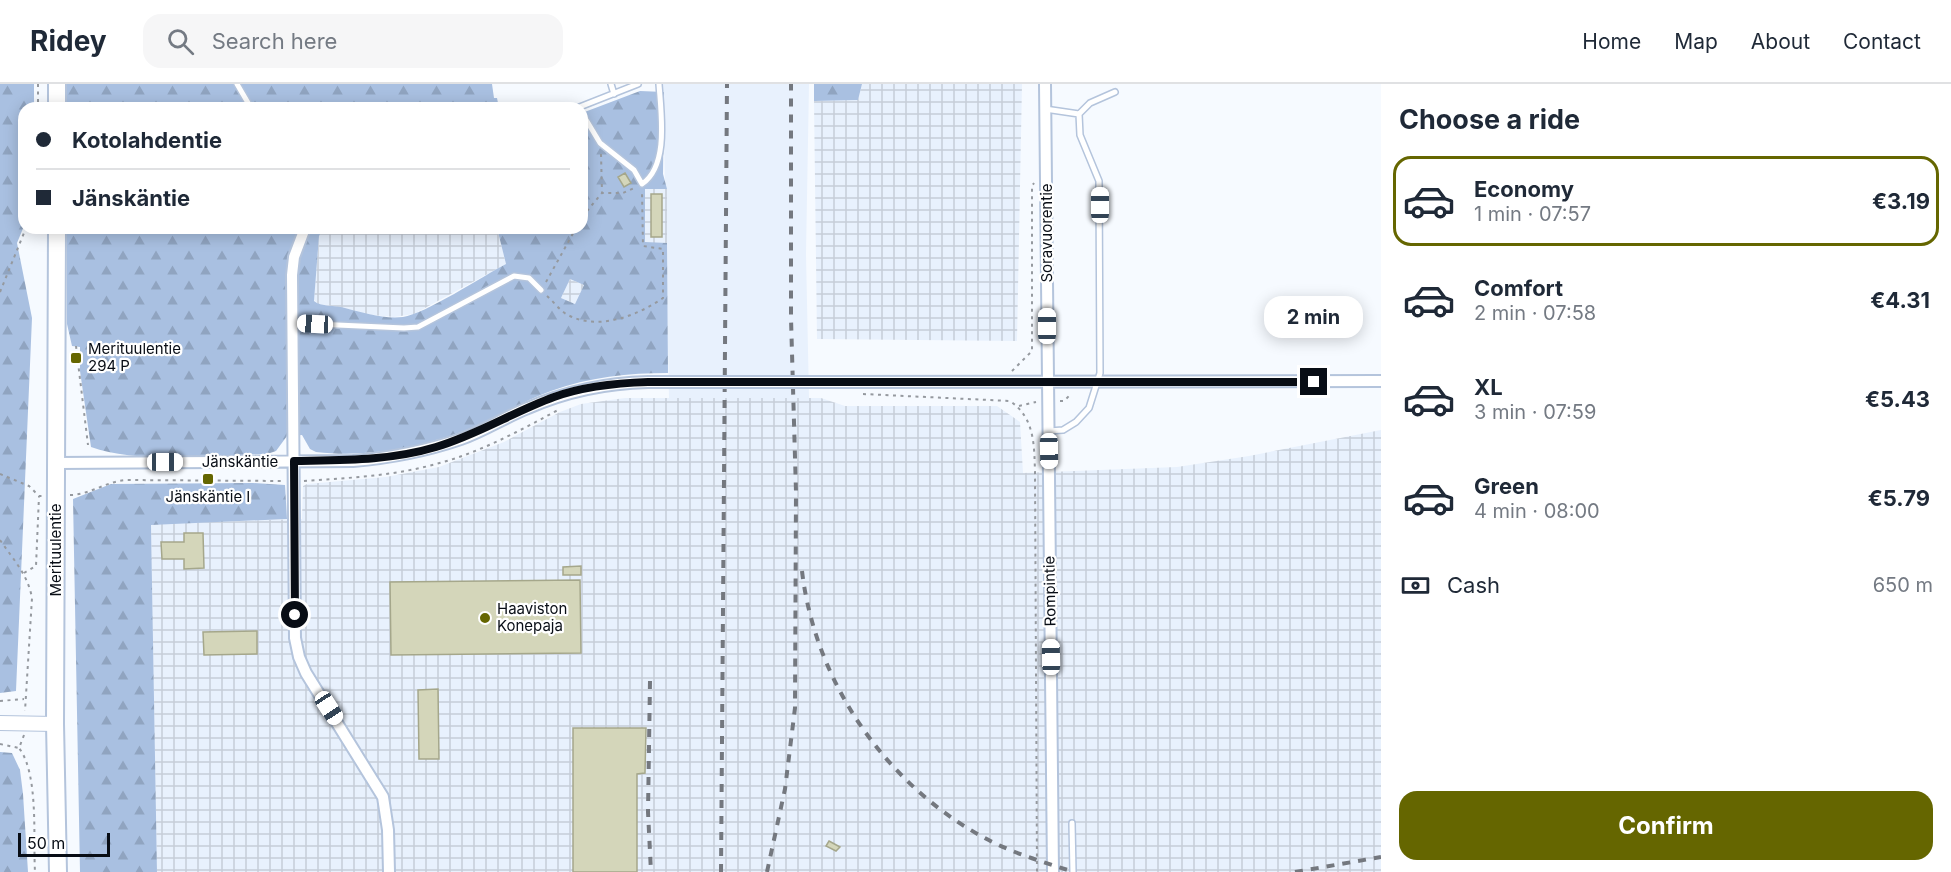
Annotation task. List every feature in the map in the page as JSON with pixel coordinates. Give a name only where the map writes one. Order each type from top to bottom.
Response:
[{"type":"main road","points":[[57,84],[57,102]]},
{"type":"main road","name":"Merituulentie","points":[[57,234],[55,723],[58,872]]},
{"type":"street","name":"Soravuorentie","points":[[1045,84],[1048,383]]},
{"type":"street","points":[[303,234],[294,257],[295,638],[299,657],[383,797],[388,830],[388,872]]},
{"type":"street","name":"Jänskäntie","points":[[57,463],[385,458],[433,448],[495,425],[555,397],[602,385],[648,382],[1381,381]]},
{"type":"street","name":"Rompintie","points":[[1048,383],[1053,872]]},
{"type":"street","points":[[0,723],[55,723]]},
{"type":"lane","points":[[237,84],[248,102]]},
{"type":"lane","points":[[611,84],[614,93]]},
{"type":"lane","points":[[588,104],[638,84]]},
{"type":"lane","points":[[588,123],[600,143],[634,170],[642,184],[652,177],[660,159],[659,84]]},
{"type":"lane","points":[[1049,430],[1063,430],[1076,423],[1089,408],[1100,373],[1099,181],[1080,135],[1079,114],[1090,103],[1115,92]]},
{"type":"lane","points":[[1046,109],[1079,114]]},
{"type":"lane","points":[[293,323],[418,327],[514,276],[529,278],[542,290]]},
{"type":"lane","points":[[1072,823],[1072,872]]},
{"type":"path","points":[[38,84],[38,102]]},
{"type":"path","points":[[588,210],[602,193],[600,143]]},
{"type":"path","points":[[1010,400],[1013,368],[1030,356],[1032,351],[1032,186],[1046,166]]},
{"type":"path","points":[[573,234],[542,290],[566,314],[593,323],[648,308],[663,298],[663,249],[643,246],[642,184],[623,193],[602,193]]},
{"type":"path","points":[[0,292],[24,234]]},
{"type":"path","points":[[76,346],[88,445]]},
{"type":"path","points":[[1019,406],[1030,402],[1064,401],[1071,396],[1071,383]]},
{"type":"path","points":[[858,394],[1010,400],[1019,406],[1031,426],[1034,439],[1037,872]]},
{"type":"path","points":[[0,474],[29,486],[39,496],[36,566],[24,573]]},
{"type":"path","points":[[89,483],[92,489]]},
{"type":"path","points":[[0,540],[24,573],[32,598],[25,705]]},
{"type":"path","points":[[0,701],[25,699]]},
{"type":"path","points":[[20,748],[24,741]]},
{"type":"path","points":[[0,744],[20,748],[24,755],[30,782],[36,872]]},
{"type":"shaded area","points":[[663,84],[809,84],[806,254],[812,543],[669,398]]},
{"type":"shaded area","points":[[862,84],[1022,84],[1017,341],[817,339],[814,101],[858,100]]},
{"type":"shaded area","points":[[645,189],[667,189],[667,243],[645,243]]},
{"type":"shaded area","points":[[320,234],[498,234],[506,264],[414,314],[394,317],[361,314],[344,308],[318,304],[314,300]]},
{"type":"shaded area","points":[[570,279],[584,285],[575,304],[561,298]]},
{"type":"shaded area","points":[[625,398],[821,398],[845,406],[997,406],[1020,422],[1023,473],[1177,467],[1249,456],[1381,430],[1381,872],[157,872],[151,524],[302,519],[303,486],[307,484],[386,477],[439,467],[504,442],[560,412],[581,404]]},
{"type":"green space","points":[[0,84],[34,84],[34,102],[18,102],[18,234],[21,234],[17,243],[32,318],[16,691],[0,693]]},
{"type":"green space","points":[[66,84],[492,84],[494,98],[497,98],[498,102],[66,102]]},
{"type":"green space","points":[[814,84],[862,84],[858,100],[814,101]]},
{"type":"green space","points":[[640,91],[664,92],[663,174],[667,189],[645,189],[645,242],[667,243],[668,373],[609,377],[565,386],[529,400],[464,431],[410,447],[391,450],[354,454],[316,452],[310,449],[302,435],[287,436],[276,451],[267,454],[154,457],[110,452],[91,447],[80,371],[80,347],[72,346],[67,324],[67,234],[320,234],[314,301],[388,317],[403,317],[425,309],[506,264],[498,234],[588,234],[588,111]],"holes":[[[570,279],[584,285],[575,304],[561,298]]]},
{"type":"green space","points":[[253,483],[285,485],[287,519],[151,525],[157,872],[80,872],[73,499],[111,484]]},
{"type":"green space","points":[[0,752],[12,753],[20,770],[28,872],[0,872]]},
{"type":"building","points":[[625,173],[631,183],[624,187],[618,177]]},
{"type":"building","points":[[651,194],[662,194],[662,237],[651,237]]},
{"type":"building","points":[[184,533],[203,533],[204,568],[184,569],[184,559],[162,559],[161,542],[184,542]]},
{"type":"building","points":[[581,566],[581,575],[563,575],[563,567]]},
{"type":"building","name":"Haaviston Konepaja","points":[[580,580],[581,653],[391,655],[390,582]]},
{"type":"building","points":[[257,631],[257,654],[204,655],[203,632]]},
{"type":"building","points":[[438,689],[439,759],[419,759],[418,690]]},
{"type":"building","points":[[573,728],[646,728],[645,773],[637,774],[637,872],[573,872]]},
{"type":"building","points":[[829,841],[840,847],[836,851],[826,846]]},
{"type":"railway","points":[[721,872],[727,84]]},
{"type":"railway","points":[[767,872],[785,789],[795,708],[796,492],[791,318],[791,84]]},
{"type":"railway","points":[[802,571],[809,612],[822,651],[839,689],[860,725],[885,757],[914,787],[946,814],[981,836],[1015,852],[1074,872]]},
{"type":"railway","points":[[650,681],[648,812],[651,872]]},
{"type":"railway","points":[[1295,872],[1381,857]]},
{"type":"place","name":"Merituulentie 294 P","points":[[76,358]]},
{"type":"place","name":"Jänskäntie I","points":[[208,479]]},
{"type":"place","name":"Haaviston Konepaja","points":[[485,618]]},
{"type":"route","points":[[295,615],[294,461],[353,461],[385,458],[433,448],[463,438],[525,409],[579,389],[648,382],[1314,382]]}]
